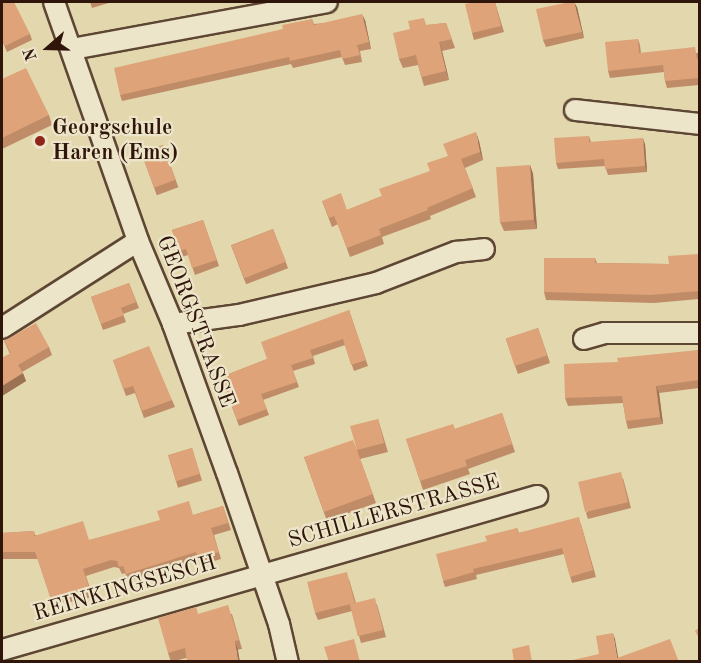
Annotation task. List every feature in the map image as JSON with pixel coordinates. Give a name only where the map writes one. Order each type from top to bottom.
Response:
[{"type":"street","name":"GEORGSTRASSE","points":[[54,2],[138,241],[173,324],[263,574],[288,662]]},
{"type":"street","points":[[72,49],[327,2]]},
{"type":"street","points":[[575,110],[699,124]]},
{"type":"street","points":[[2,328],[138,241]]},
{"type":"street","points":[[173,324],[239,315],[376,283],[456,252],[484,249]]},
{"type":"street","points":[[584,339],[604,333],[699,333]]},
{"type":"street","name":"SCHILLERSTRASSE","points":[[263,574],[537,496]]},
{"type":"street","name":"REINKINGSESCH","points":[[2,650],[263,574]]},
{"type":"building","points":[[2,2],[14,2],[30,34],[5,46],[2,39]]},
{"type":"building","points":[[495,2],[501,26],[472,33],[465,4]]},
{"type":"building","points":[[574,2],[582,32],[543,40],[536,9]]},
{"type":"building","points":[[362,14],[369,42],[357,45],[360,55],[342,59],[340,50],[290,61],[289,57],[120,95],[114,68],[283,29],[282,25],[312,19],[314,25]]},
{"type":"building","points":[[424,18],[426,25],[446,23],[452,39],[439,42],[446,71],[421,77],[416,55],[399,59],[393,33],[410,29],[408,21]]},
{"type":"building","points":[[638,39],[639,53],[695,47],[697,59],[699,59],[699,78],[665,81],[663,65],[608,71],[605,42]]},
{"type":"building","points":[[26,68],[49,115],[2,138],[2,79]]},
{"type":"building","points":[[476,132],[480,152],[461,159],[473,188],[427,208],[428,210],[379,229],[381,235],[347,248],[334,216],[329,218],[322,201],[341,193],[347,210],[382,196],[379,189],[430,171],[427,163],[448,156],[443,144]]},
{"type":"building","points":[[589,136],[589,142],[643,138],[645,166],[605,169],[604,159],[556,163],[554,138]]},
{"type":"building","points":[[163,145],[176,180],[154,188],[141,153]]},
{"type":"building","points":[[530,165],[534,220],[500,222],[496,167]]},
{"type":"building","points":[[203,220],[217,260],[192,268],[186,249],[179,251],[172,230]]},
{"type":"building","points":[[273,229],[286,261],[244,278],[231,246]]},
{"type":"building","points":[[699,254],[699,291],[651,295],[544,292],[544,258],[595,258],[595,263],[669,264],[668,256]]},
{"type":"building","points":[[129,283],[136,302],[121,308],[124,315],[101,324],[91,297]]},
{"type":"building","points":[[349,310],[366,360],[351,365],[343,339],[310,350],[313,358],[291,365],[297,382],[261,394],[267,409],[237,420],[221,377],[267,359],[261,342]]},
{"type":"building","points":[[36,323],[49,347],[18,365],[23,373],[2,386],[2,358],[11,353],[4,341]]},
{"type":"building","points":[[538,328],[547,356],[515,366],[506,339]]},
{"type":"building","points":[[149,346],[172,400],[142,411],[133,386],[123,389],[113,360]]},
{"type":"building","points":[[699,350],[699,380],[656,386],[660,417],[626,421],[622,396],[565,398],[564,364],[618,362],[617,358]]},
{"type":"building","points":[[502,413],[512,444],[465,460],[467,466],[420,481],[406,439],[453,424],[455,429]]},
{"type":"building","points":[[378,419],[384,443],[357,450],[350,426]]},
{"type":"building","points":[[353,440],[373,494],[324,512],[304,457]]},
{"type":"building","points":[[192,448],[200,474],[176,481],[168,455]]},
{"type":"building","points":[[621,472],[628,502],[585,512],[578,482]]},
{"type":"building","points":[[189,501],[193,515],[223,506],[228,523],[211,528],[219,552],[198,558],[196,552],[126,574],[123,566],[119,567],[117,561],[111,560],[83,569],[90,590],[51,599],[35,552],[2,552],[2,533],[34,531],[34,536],[83,521],[89,540],[160,520],[157,511]]},
{"type":"building","points":[[579,517],[593,570],[570,577],[562,548],[473,569],[474,572],[443,581],[436,554],[487,541],[485,536],[517,528],[518,533]]},
{"type":"building","points":[[347,572],[355,603],[315,613],[307,582]]},
{"type":"building","points":[[375,598],[383,630],[358,636],[350,604]]},
{"type":"building","points":[[228,605],[239,640],[235,641],[238,662],[187,662],[185,648],[168,653],[158,618],[196,607],[198,614]]},
{"type":"building","points":[[613,633],[617,658],[670,639],[679,662],[564,662],[599,654],[596,636]]},
{"type":"building","points":[[354,639],[360,662],[329,662],[324,647]]},
{"type":"building","points":[[529,645],[532,662],[514,662],[512,649]]},
{"type":"place","name":"Georgschule Haren (Ems)","points":[[40,141]]}]
